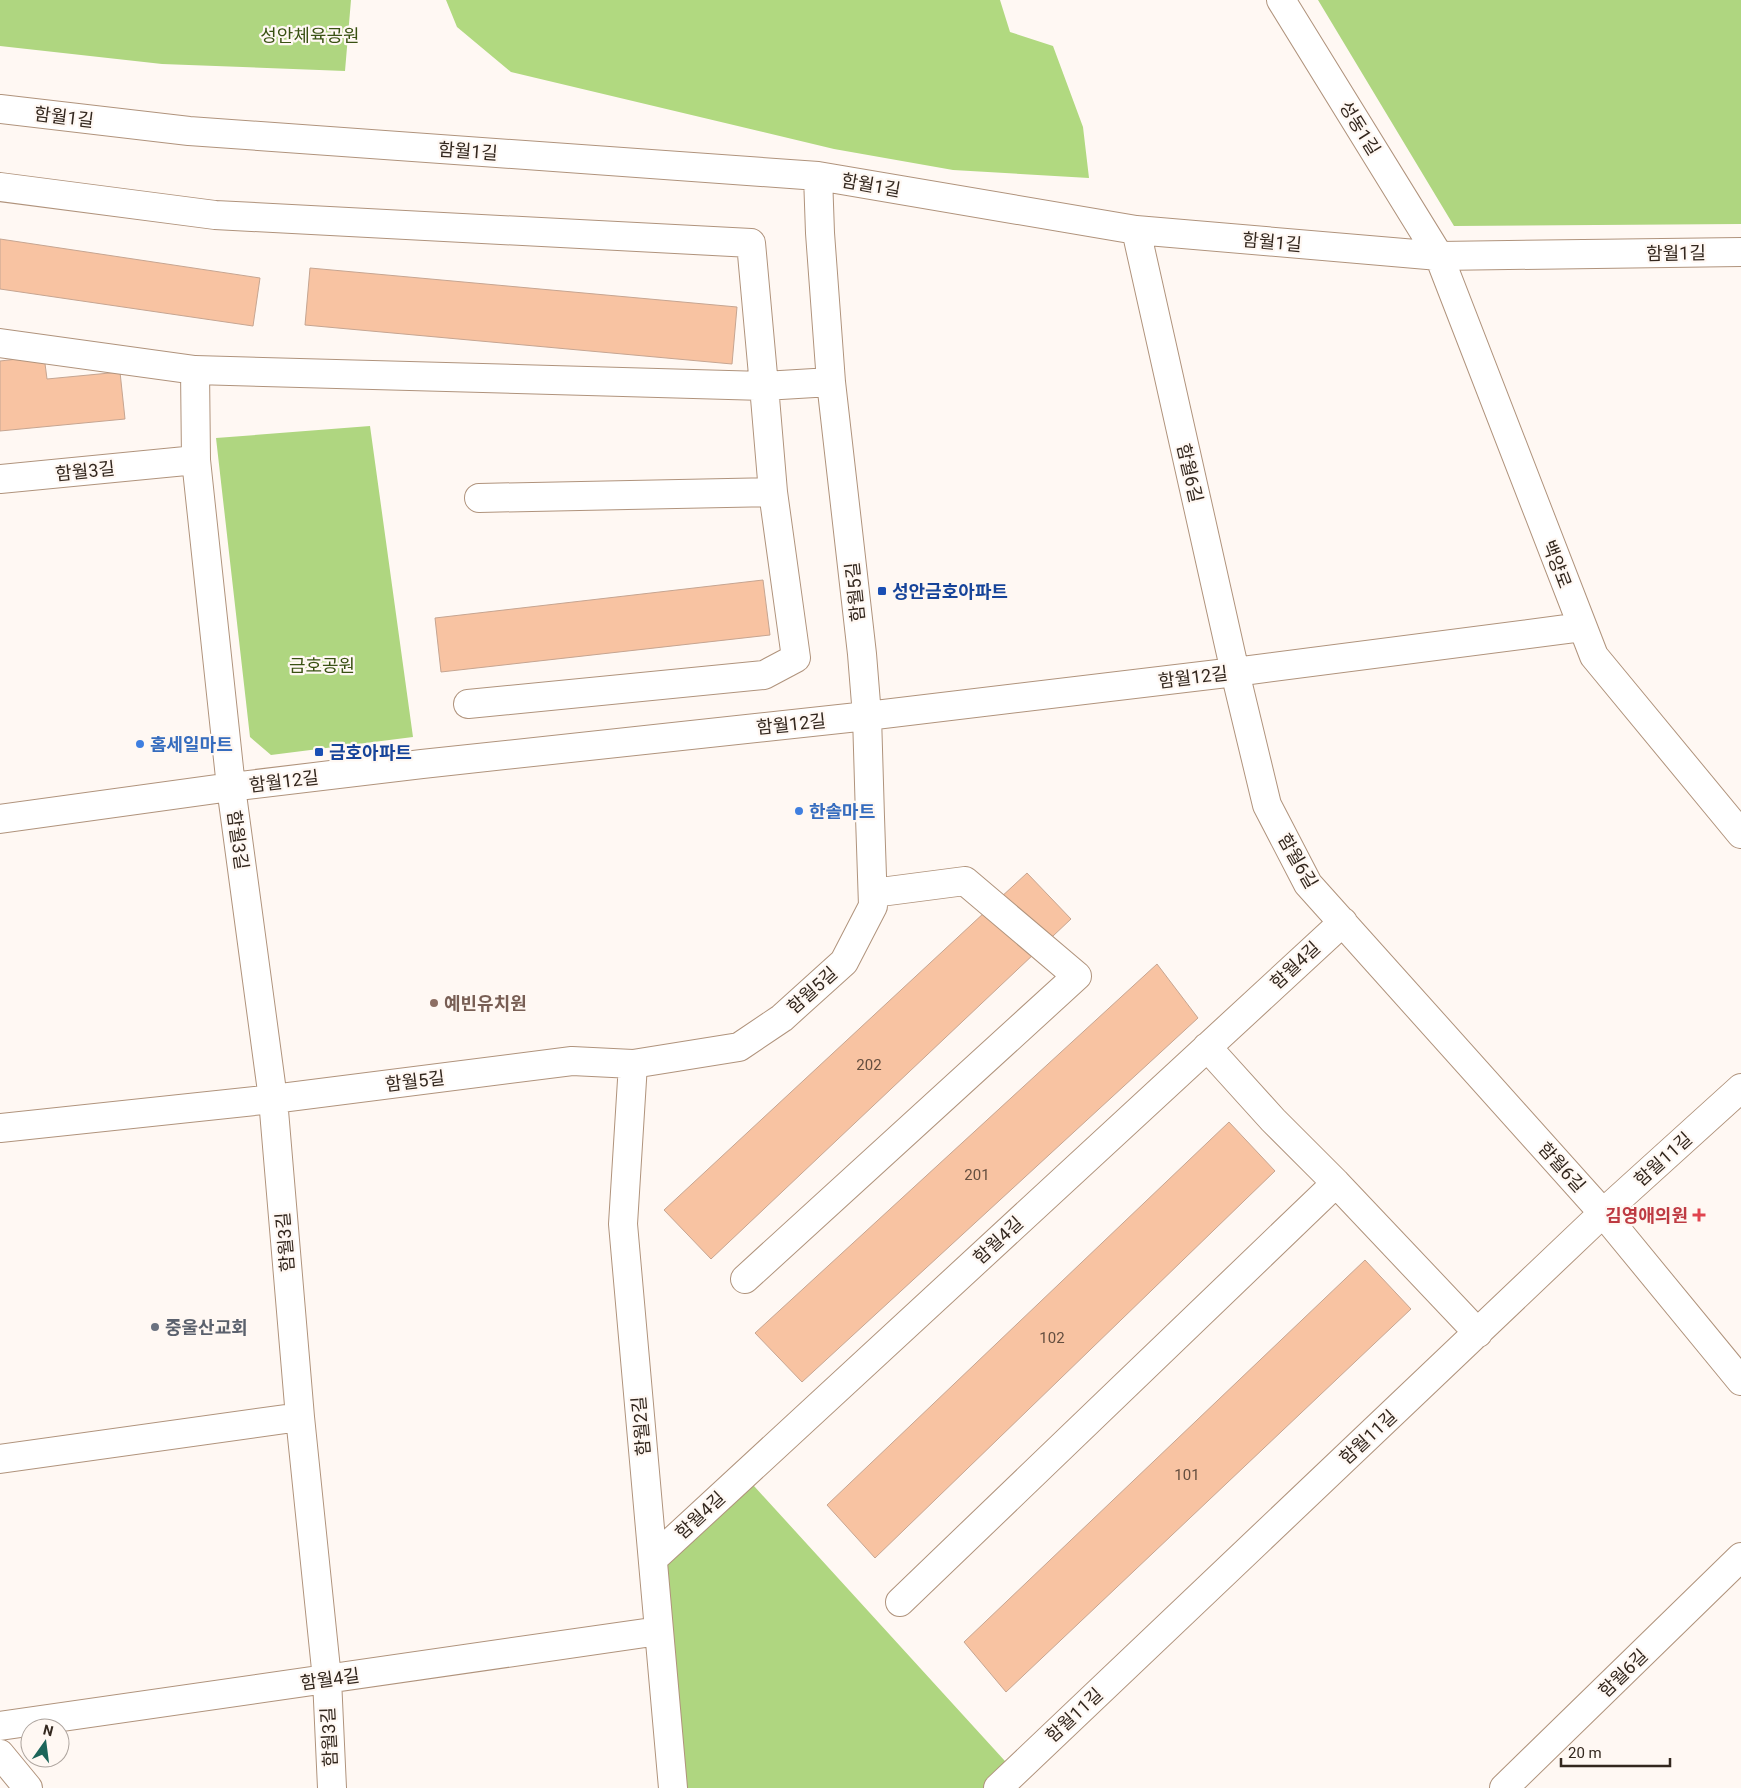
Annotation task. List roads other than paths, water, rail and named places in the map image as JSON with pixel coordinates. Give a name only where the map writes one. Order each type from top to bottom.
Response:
[{"type":"street","name":"성동1길","points":[[1281,0],[1439,256]]},
{"type":"street","name":"함월1길","points":[[0,109],[188,131],[818,176],[1136,230],[1439,256],[1741,252]]},
{"type":"street","name":"함월5길","points":[[0,1128],[273,1099],[572,1061],[633,1064],[739,1047],[782,1018],[844,962],[873,906],[867,716],[862,654],[831,382],[820,233],[818,176]]},
{"type":"street","points":[[0,187],[215,215],[751,243],[773,492],[796,658],[764,675],[468,704]]},
{"type":"street","name":"함월6길","points":[[1136,230],[1235,672],[1267,805],[1308,884],[1603,1212],[1741,1381]]},
{"type":"street","name":"백양로","points":[[1439,256],[1594,656],[1741,834]]},
{"type":"street","points":[[0,343],[195,370],[764,386],[831,382]]},
{"type":"street","points":[[195,370],[196,460]]},
{"type":"street","name":"함월3길","points":[[0,479],[196,460],[231,787],[273,1099],[300,1417],[327,1679],[332,1788]]},
{"type":"street","points":[[479,498],[773,492]]},
{"type":"street","name":"함월12길","points":[[0,819],[231,787],[432,762],[867,716],[1235,672],[1582,627]]},
{"type":"street","points":[[745,1279],[1077,976],[965,881],[872,894]]},
{"type":"street","name":"함월4길","points":[[653,1559],[1343,922]]},
{"type":"street","points":[[1207,1047],[1273,1120],[1478,1333]]},
{"type":"street","name":"함월2길","points":[[633,1064],[623,1224],[673,1788]]},
{"type":"street","name":"함월11길","points":[[998,1788],[1603,1212],[1741,1088]]},
{"type":"street","points":[[900,1602],[1336,1184]]},
{"type":"street","points":[[0,1459],[300,1417]]},
{"type":"street","name":"함월6길","points":[[1504,1788],[1741,1557]]},
{"type":"street","name":"함월4길","points":[[0,1726],[659,1631]]},
{"type":"street","points":[[0,1754],[28,1788]]},
{"type":"place","name":"성안금호아파트","points":[[882,591]]},
{"type":"place","name":"홈세일마트","points":[[140,744]]},
{"type":"place","name":"금호아파트","points":[[319,752]]},
{"type":"place","name":"한솔마트","points":[[799,811]]},
{"type":"place","name":"예빈유치원","points":[[434,1003]]},
{"type":"place","name":"김영애의원","points":[[1699,1215]]},
{"type":"place","name":"중울산교회","points":[[155,1327]]},
{"type":"park label","name":"성안체육공원","points":[[310,35]]},
{"type":"park label","name":"금호공원","points":[[322,665]]}]
